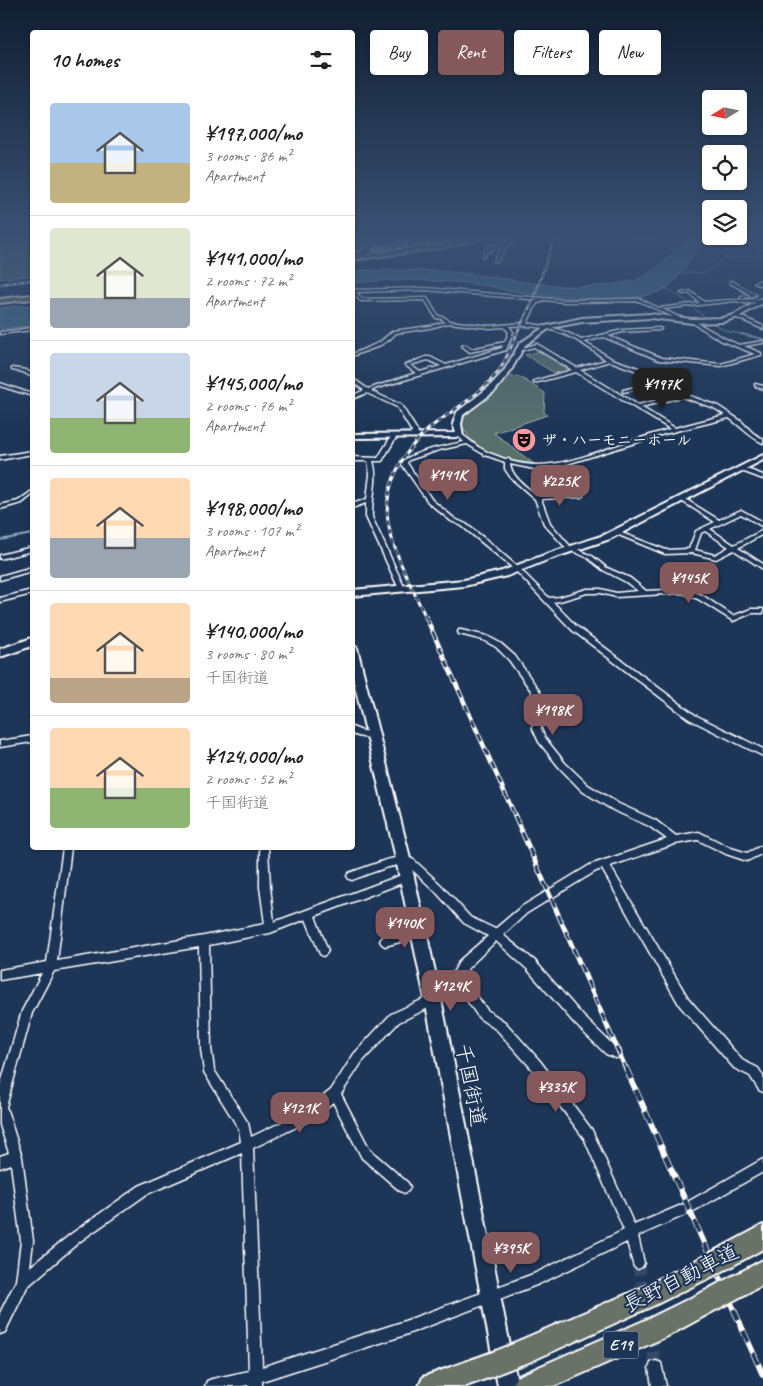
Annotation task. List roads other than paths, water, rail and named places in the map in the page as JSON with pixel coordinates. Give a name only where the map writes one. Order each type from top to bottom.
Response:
[{"type":"highway","name":"長野自動車道","points":[[432,1386],[518,1354],[641,1300],[702,1270],[763,1236]]},
{"type":"highway","name":"長野自動車道","points":[[526,1386],[659,1327],[763,1272]]},
{"type":"street","points":[[427,301],[437,317],[443,318],[448,322]]},
{"type":"street","points":[[525,324],[535,302],[544,301]]},
{"type":"street","points":[[568,301],[628,301]]},
{"type":"street","points":[[642,301],[680,319]]},
{"type":"street","points":[[700,301],[704,304]]},
{"type":"street","points":[[660,308],[731,301]]},
{"type":"street","points":[[739,301],[756,301]]},
{"type":"street","points":[[693,322],[738,317],[761,301]]},
{"type":"street","points":[[729,416],[673,429],[575,460],[546,467],[529,466],[486,455],[466,443],[460,436],[456,424],[458,418],[497,384],[507,372],[522,344],[548,327],[588,320],[650,316],[680,319],[693,322],[737,346],[761,355]]},
{"type":"street","points":[[738,317],[763,328]]},
{"type":"street","points":[[355,354],[371,350],[374,345],[390,338],[395,332],[426,326],[438,326],[448,322],[486,327],[525,324],[548,327],[570,334],[610,360],[639,370],[682,395],[706,402],[763,441]]},
{"type":"street","points":[[355,397],[420,374],[504,349],[511,332],[505,325]]},
{"type":"street","points":[[0,333],[30,329]]},
{"type":"street","points":[[581,341],[630,329],[659,329]]},
{"type":"street","points":[[603,335],[661,359],[721,365],[761,355]]},
{"type":"street","points":[[737,346],[763,342]]},
{"type":"street","points":[[464,346],[470,351],[507,343]]},
{"type":"street","points":[[518,350],[535,345],[673,429]]},
{"type":"street","points":[[420,374],[407,366],[428,358],[445,366]]},
{"type":"street","points":[[536,382],[610,360]]},
{"type":"street","points":[[14,369],[30,375]]},
{"type":"street","points":[[355,381],[369,391],[399,406],[415,432],[413,436]]},
{"type":"street","points":[[625,391],[661,383]]},
{"type":"street","points":[[0,384],[17,388],[30,394]]},
{"type":"street","points":[[757,385],[763,388]]},
{"type":"street","points":[[637,407],[682,395]]},
{"type":"street","points":[[355,436],[460,436]]},
{"type":"street","points":[[355,459],[380,460],[394,436]]},
{"type":"street","points":[[466,443],[438,449],[407,459],[404,463],[430,501],[453,520],[464,525],[518,569],[574,628],[692,717],[763,753]]},
{"type":"street","points":[[0,458],[30,453]]},
{"type":"street","points":[[355,593],[477,581],[518,569],[617,533],[763,457]]},
{"type":"street","points":[[370,460],[374,469],[369,500],[369,517],[402,589]]},
{"type":"street","points":[[507,460],[508,469],[537,498],[547,524],[563,542],[590,557],[605,569],[628,580],[644,593]]},
{"type":"street","points":[[740,469],[763,477]]},
{"type":"street","points":[[0,507],[20,502],[30,494]]},
{"type":"street","points":[[537,498],[581,495]]},
{"type":"street","points":[[682,499],[719,522]]},
{"type":"street","points":[[355,505],[369,500]]},
{"type":"street","points":[[692,551],[698,532],[741,512],[763,525]]},
{"type":"street","points":[[706,529],[763,567]]},
{"type":"street","points":[[617,533],[665,552],[692,551],[716,557],[763,532]]},
{"type":"street","points":[[0,557],[30,549]]},
{"type":"street","points":[[0,578],[30,570]]},
{"type":"street","points":[[549,600],[560,599],[587,590],[616,595],[684,591],[700,597],[733,619],[752,611],[763,611]]},
{"type":"street","points":[[0,600],[30,592]]},
{"type":"street","points":[[461,632],[485,638],[498,645],[512,658],[536,692],[537,729],[542,740],[562,765],[585,788],[616,807],[652,823],[675,840]]},
{"type":"street","points":[[0,653],[30,643]]},
{"type":"street","name":"千国街道","points":[[356,673],[404,860],[508,1386]]},
{"type":"street","points":[[355,731],[362,734],[373,734]]},
{"type":"street","points":[[0,744],[30,739]]},
{"type":"street","points":[[22,1282],[75,1238],[143,1190],[247,1145],[307,1116],[335,1094],[358,1058],[395,1018],[432,997],[457,977],[464,964],[524,910],[548,894],[593,868],[675,840],[699,836],[729,851],[747,857],[761,854]]},
{"type":"street","points":[[0,1327],[22,1282],[27,1241],[16,1157],[0,1107],[28,1011],[51,967],[68,850]]},
{"type":"street","points":[[264,850],[265,886],[270,928]]},
{"type":"street","points":[[352,876],[404,860],[411,863],[438,888],[467,920],[496,935],[531,965],[579,1020],[610,1050],[616,1053]]},
{"type":"street","points":[[604,865],[684,1002],[738,1064],[754,1072],[763,1086]]},
{"type":"street","points":[[0,975],[270,928],[407,877]]},
{"type":"street","points":[[309,914],[323,951]]},
{"type":"street","points":[[385,941],[419,932]]},
{"type":"street","points":[[204,941],[206,1048],[209,1072],[244,1127],[247,1145],[256,1381]]},
{"type":"street","points":[[457,977],[483,1014],[501,1026],[536,1065],[588,1134],[631,1232],[638,1263]]},
{"type":"street","points":[[335,1094],[366,1154],[404,1187]]},
{"type":"street","points":[[0,1162],[16,1157]]},
{"type":"street","points":[[212,1386],[256,1381],[491,1297],[538,1278],[631,1232],[688,1208],[763,1165]]},
{"type":"street","points":[[656,1368],[659,1386]]},
{"type":"water","points":[[30,305],[30,326],[0,329],[0,308]]},
{"type":"waterway","points":[[685,301],[708,320]]},
{"type":"waterway","points":[[702,323],[730,321],[751,310]]},
{"type":"waterway","points":[[555,328],[574,323]]},
{"type":"waterway","points":[[714,324],[726,331],[741,334]]},
{"type":"waterway","points":[[540,335],[550,329]]},
{"type":"waterway","points":[[524,346],[542,334]]},
{"type":"waterway","points":[[741,334],[746,335]]},
{"type":"waterway","points":[[741,334],[763,339]]},
{"type":"waterway","points":[[484,357],[509,350]]},
{"type":"waterway","points":[[373,390],[464,362]]},
{"type":"waterway","points":[[355,399],[369,392]]},
{"type":"waterway","points":[[0,540],[30,534]]},
{"type":"tunnel","points":[[638,1263],[656,1368]]},
{"type":"railway","points":[[516,335],[533,301]]},
{"type":"railway","points":[[426,618],[405,574],[392,539],[387,513],[391,485],[396,472],[411,447],[431,427],[475,395],[498,372],[517,334]]},
{"type":"railway","points":[[426,617],[516,818]]},
{"type":"railway","points":[[515,816],[626,1069]]},
{"type":"railway","points":[[626,1068],[763,1375]]},
{"type":"place","name":"ザ・ハーモニーホール","points":[[524,440]]}]
